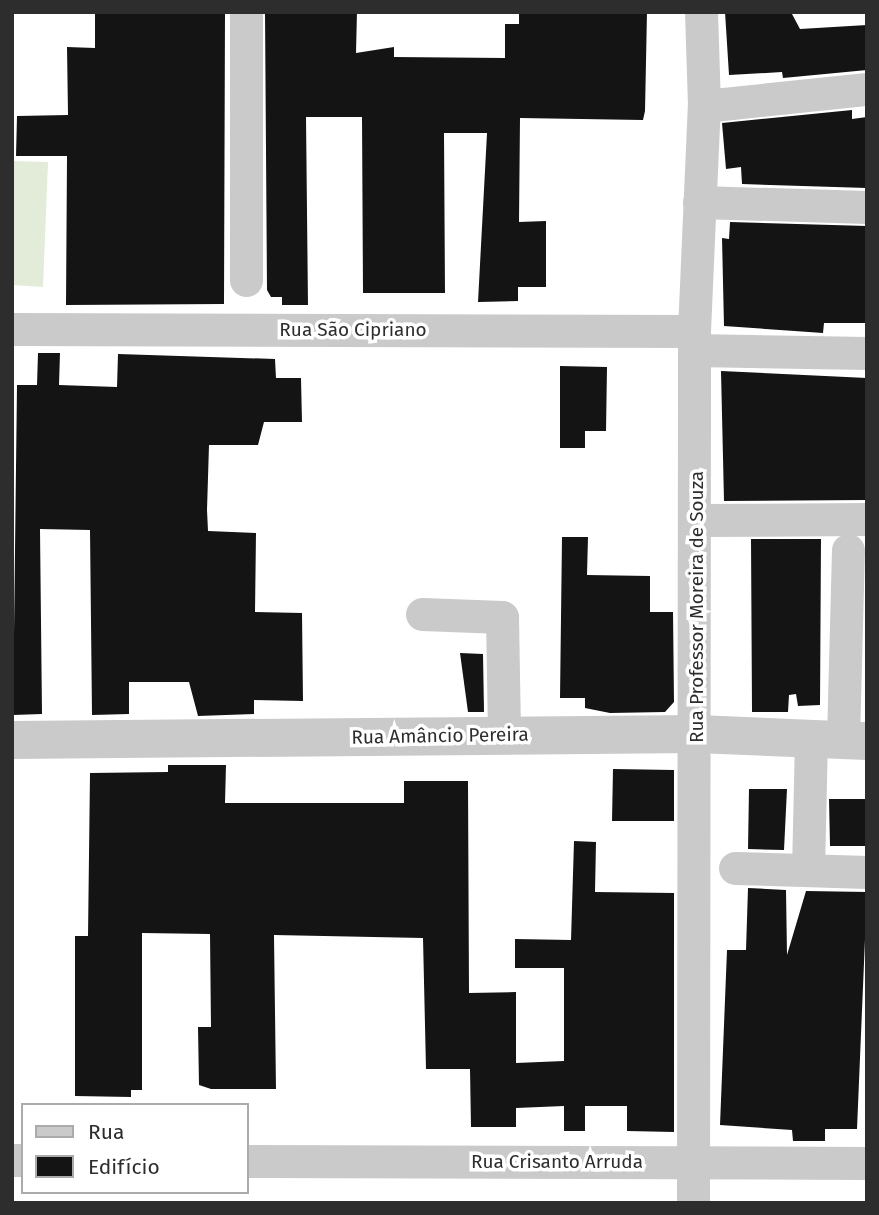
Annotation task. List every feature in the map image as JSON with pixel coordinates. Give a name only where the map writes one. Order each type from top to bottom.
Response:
[{"type":"street","points":[[246,12],[246,280]]},
{"type":"street","name":"Rua Professor Moreira de Souza","points":[[693,1203],[698,520],[694,340],[704,106],[701,12]]},
{"type":"street","points":[[704,106],[867,89]]},
{"type":"street","points":[[699,202],[867,207]]},
{"type":"street","name":"Rua São Cipriano","points":[[12,329],[694,340],[867,353]]},
{"type":"street","points":[[698,520],[867,519]]},
{"type":"street","points":[[808,870],[840,740],[848,550]]},
{"type":"street","points":[[422,614],[502,617],[504,736]]},
{"type":"street","name":"Rua Amâncio Pereira","points":[[12,740],[697,734],[840,740]]},
{"type":"street","points":[[736,869],[867,872]]},
{"type":"street","name":"Rua Crisanto Arruda","points":[[248,1161],[867,1163]]},
{"type":"green space","points":[[12,161],[48,162],[43,287],[12,285]]},
{"type":"building","points":[[95,12],[225,12],[224,304],[66,305],[67,156],[16,156],[17,116],[68,115],[67,47],[95,48]]},
{"type":"building","points":[[265,12],[357,12],[356,53],[394,47],[394,57],[505,58],[505,24],[519,24],[519,13],[647,12],[643,120],[520,118],[519,222],[546,221],[546,287],[518,287],[518,301],[478,302],[487,133],[444,133],[445,293],[363,293],[362,117],[306,117],[308,305],[282,305],[282,297],[271,297],[267,290]]},
{"type":"building","points":[[725,12],[792,14],[800,29],[867,25],[867,70],[783,78],[782,72],[729,75]]},
{"type":"building","points":[[852,110],[852,119],[867,117],[867,188],[742,184],[741,167],[726,169],[722,123]]},
{"type":"building","points":[[730,222],[867,226],[867,323],[824,323],[823,333],[724,326],[722,238],[729,239]]},
{"type":"building","points":[[38,353],[60,353],[59,385],[117,387],[118,354],[275,359],[276,378],[301,378],[302,422],[264,422],[258,445],[209,445],[207,510],[208,531],[256,533],[255,612],[302,613],[303,701],[254,700],[254,714],[198,716],[189,682],[129,682],[129,714],[92,715],[90,530],[40,529],[42,714],[13,715],[17,385],[37,385]]},
{"type":"building","points":[[560,366],[607,367],[606,431],[585,431],[585,448],[560,448]]},
{"type":"building","points":[[721,371],[867,378],[867,500],[724,501]]},
{"type":"building","points":[[562,537],[588,537],[587,575],[650,576],[650,612],[673,612],[674,702],[665,712],[610,713],[585,708],[585,698],[560,698]]},
{"type":"building","points":[[751,539],[821,539],[820,705],[798,706],[796,694],[789,695],[788,712],[752,712]]},
{"type":"building","points":[[460,653],[483,654],[484,712],[468,712]]},
{"type":"building","points":[[168,765],[226,765],[225,803],[404,803],[404,781],[468,781],[469,993],[516,992],[516,1063],[564,1061],[564,968],[515,968],[515,939],[571,940],[574,841],[596,842],[595,892],[674,893],[674,1132],[627,1131],[627,1106],[585,1106],[585,1131],[564,1131],[564,1106],[516,1108],[516,1127],[471,1127],[470,1069],[426,1069],[423,938],[274,935],[276,1089],[211,1089],[199,1085],[198,1027],[211,1027],[210,934],[142,933],[142,1090],[131,1090],[131,1097],[75,1096],[75,936],[88,936],[90,773],[168,772]]},
{"type":"building","points":[[613,769],[674,770],[674,821],[612,821]]},
{"type":"building","points":[[749,789],[787,789],[784,850],[748,849]]},
{"type":"building","points":[[829,799],[867,799],[866,846],[830,846]]},
{"type":"building","points":[[748,888],[786,890],[787,955],[806,891],[867,892],[857,1129],[825,1129],[825,1141],[793,1141],[792,1130],[720,1125],[727,950],[746,950]]}]
